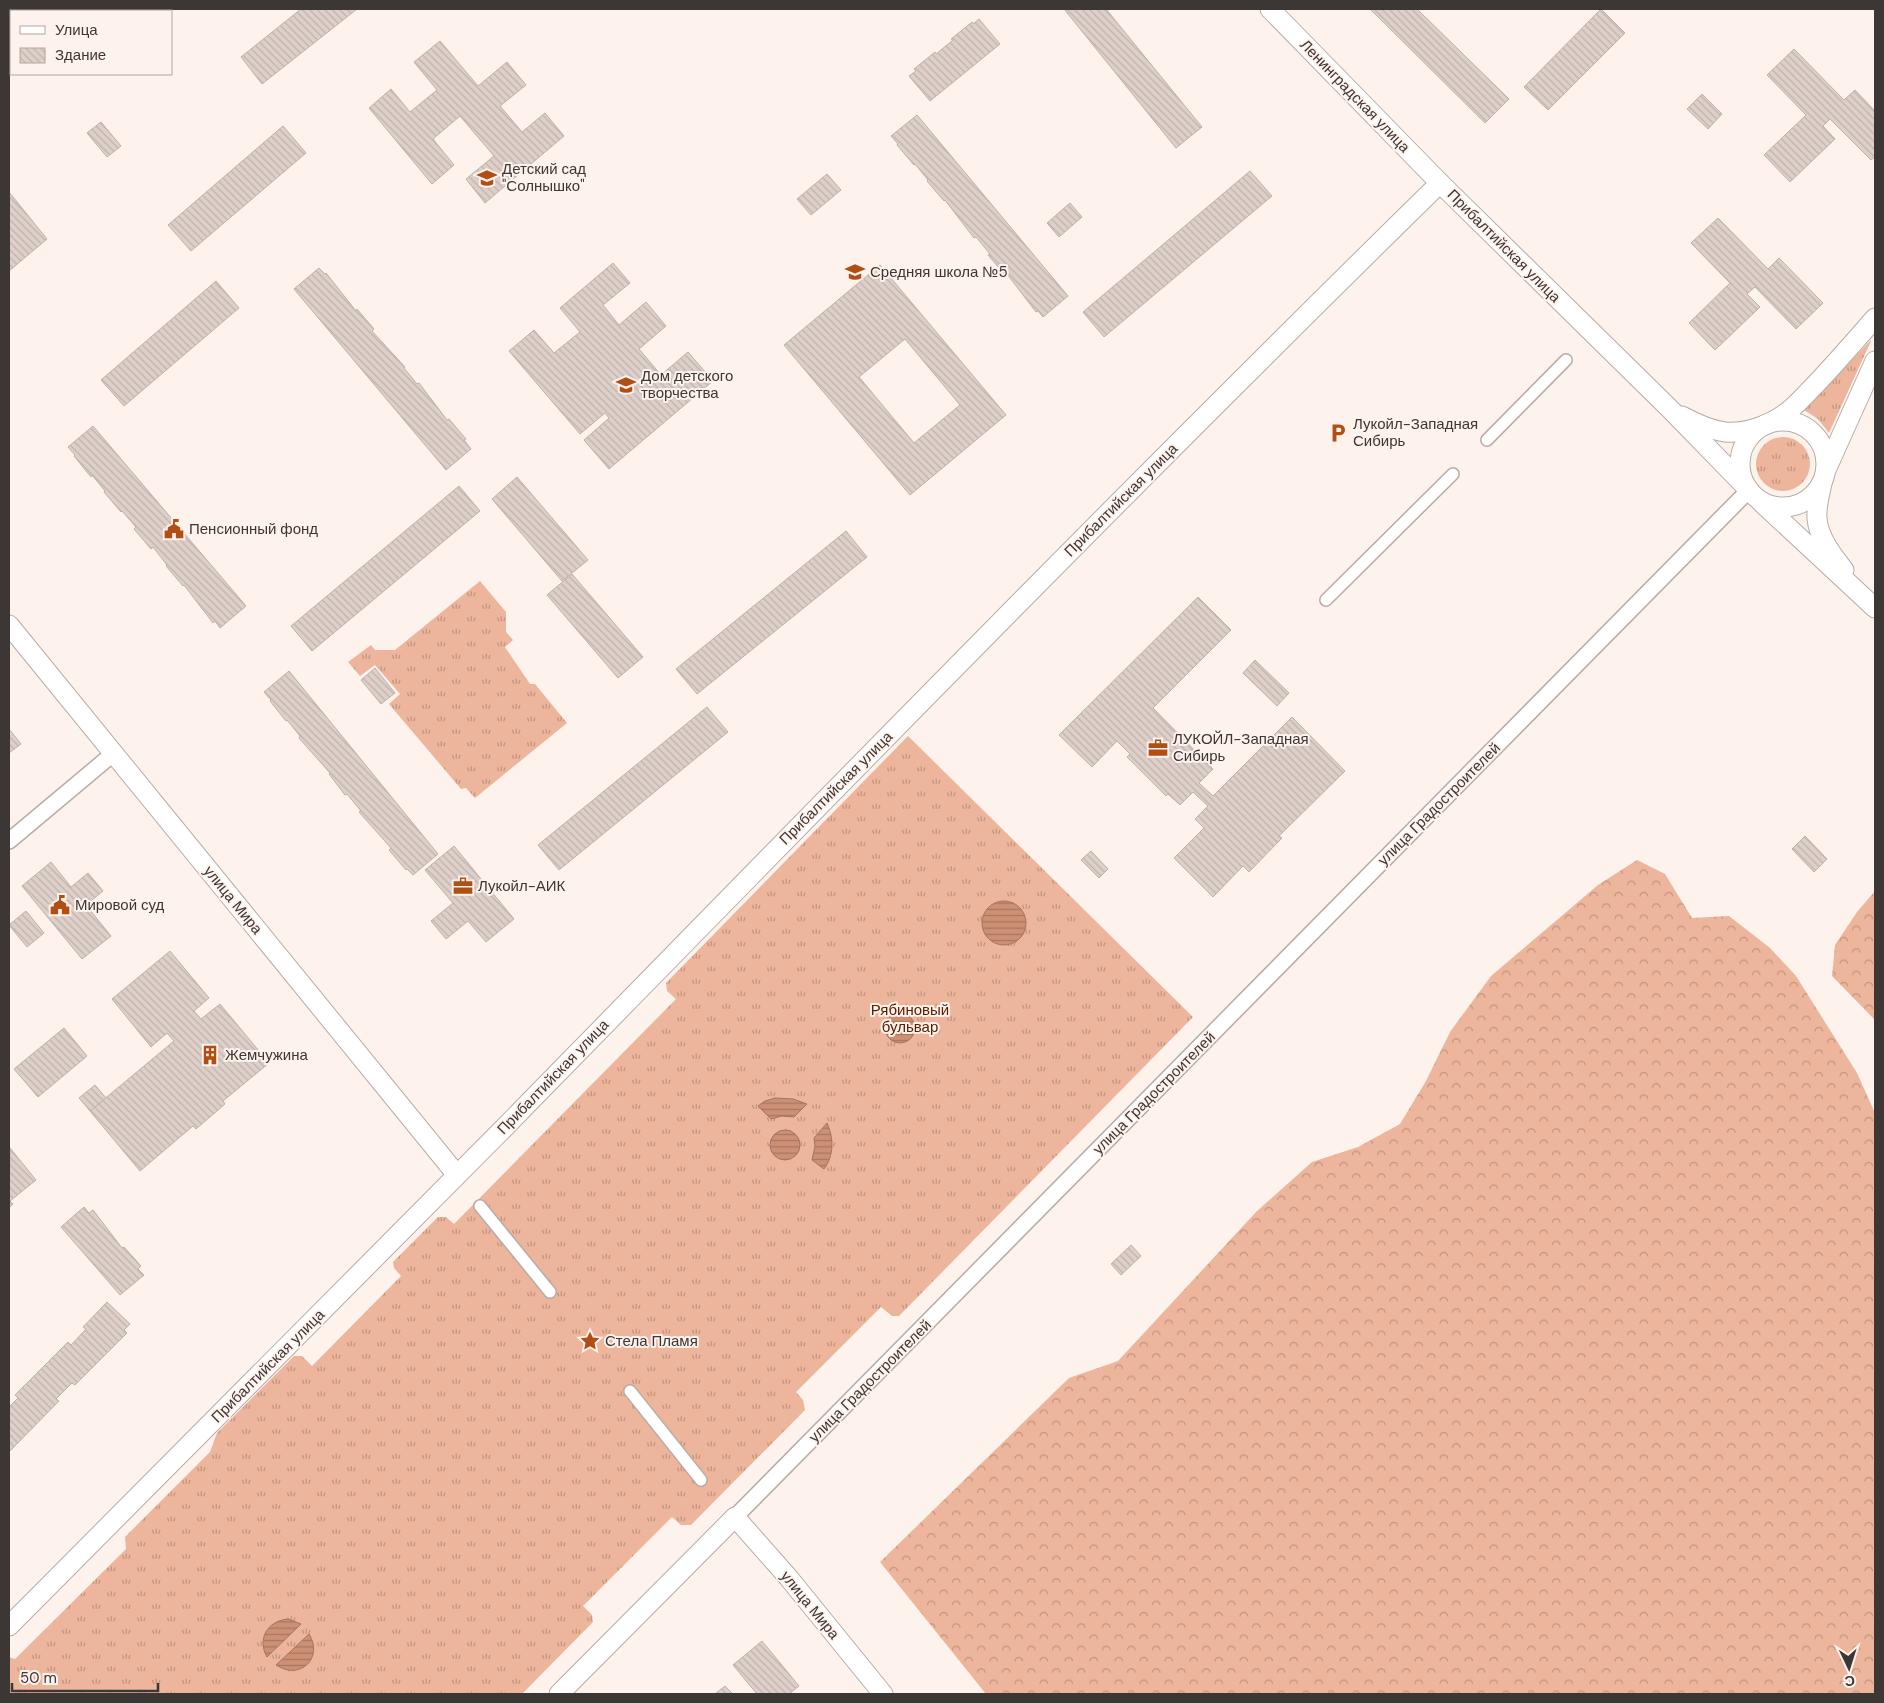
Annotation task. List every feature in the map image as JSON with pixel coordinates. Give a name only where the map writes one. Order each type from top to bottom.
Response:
[{"type":"street","name":"Ленинградская улица","points":[[1270,9],[1440,183]]},
{"type":"street","name":"Прибалтийская улица","points":[[9,1626],[457,1175],[1179,441],[1440,183],[1670,409],[1753,494],[1875,608]]},
{"type":"street","name":"Прибалтийская улица","points":[[1670,409],[1694,422],[1725,432],[1740,432],[1770,423],[1784,415],[1802,399],[1835,365],[1875,318]]},
{"type":"street","points":[[1487,440],[1566,360]]},
{"type":"street","points":[[1875,361],[1824,475],[1812,495],[1795,505],[1774,506],[1764,503],[1753,494],[1741,471],[1742,451],[1753,434],[1770,423],[1792,422],[1812,432],[1824,451],[1824,475],[1817,508],[1820,530],[1837,561],[1875,608]]},
{"type":"street","points":[[1326,600],[1453,474]]},
{"type":"street","name":"улица Градостроителей","points":[[559,1694],[1753,494]]},
{"type":"street","name":"улица Мира","points":[[9,625],[457,1175]]},
{"type":"street","points":[[9,841],[114,753]]},
{"type":"street","points":[[480,1206],[550,1292]]},
{"type":"street","points":[[630,1391],[701,1480]]},
{"type":"street","name":"улица Мира","points":[[735,1517],[788,1577],[883,1694]]},
{"type":"green space","points":[[1871,340],[1829,433],[1818,419],[1804,410]]},
{"type":"green space","points":[[1778,437],[1788,437],[1798,441],[1806,449],[1810,464],[1806,479],[1798,487],[1788,491],[1778,491],[1768,487],[1760,479],[1756,469],[1756,459],[1760,449],[1768,441]]},
{"type":"green space","points":[[480,581],[506,612],[506,632],[513,640],[505,647],[530,684],[535,684],[567,723],[475,798],[466,788],[461,789],[389,704],[400,694],[375,665],[360,676],[348,662],[371,645],[375,650],[395,650]]},
{"type":"green space","name":"Рябиновый бульвар","points":[[908,736],[1193,1017],[899,1316],[892,1316],[881,1307],[796,1392],[803,1400],[805,1410],[691,1525],[681,1525],[672,1517],[583,1606],[592,1615],[593,1622],[522,1694],[9,1694],[9,1657],[15,1659],[126,1549],[125,1537],[210,1452],[217,1433],[294,1356],[302,1356],[312,1366],[401,1276],[394,1268],[393,1262],[438,1217],[446,1217],[454,1224],[676,999],[667,991],[666,983]]},
{"type":"green space","points":[[1637,860],[1665,874],[1692,918],[1729,916],[1770,948],[1796,976],[1857,1073],[1875,1113],[1875,1694],[986,1694],[880,1562],[1069,1378],[1118,1361],[1257,1211],[1312,1162],[1358,1147],[1400,1124],[1426,1081],[1450,1032],[1491,976],[1598,885]]},
{"type":"green space","points":[[1875,891],[1875,1023],[1874,1019],[1832,976],[1835,945],[1857,912]]},
{"type":"shaded area","points":[[1004,901],[1016,905],[1022,911],[1026,923],[1022,935],[1016,941],[1004,945],[992,941],[986,935],[982,923],[986,911],[992,905]]},
{"type":"shaded area","points":[[900,1013],[911,1017],[915,1028],[911,1039],[900,1043],[889,1039],[885,1028],[889,1017]]},
{"type":"shaded area","points":[[775,1098],[793,1099],[807,1104],[794,1117],[782,1116],[771,1119],[758,1106],[765,1101]]},
{"type":"shaded area","points":[[827,1123],[832,1147],[830,1158],[824,1169],[812,1160],[815,1146],[814,1138]]},
{"type":"shaded area","points":[[785,1130],[796,1134],[800,1145],[796,1156],[785,1160],[774,1156],[770,1145],[774,1134]]},
{"type":"shaded area","points":[[288,1619],[301,1624],[267,1657],[263,1644],[266,1632],[274,1623]]},
{"type":"shaded area","points":[[309,1634],[314,1651],[307,1664],[301,1669],[293,1670],[276,1665]]},
{"type":"building","points":[[112,9],[168,9],[166,10],[110,10]]},
{"type":"building","points":[[301,9],[357,9],[262,84],[241,57]]},
{"type":"building","points":[[1064,9],[1106,9],[1202,127],[1176,148]]},
{"type":"building","points":[[1370,9],[1417,9],[1509,99],[1485,123]]},
{"type":"building","points":[[1601,9],[1625,33],[1548,110],[1524,87]]},
{"type":"building","points":[[979,19],[1000,44],[930,101],[909,76],[916,71],[914,69],[935,52],[936,54],[972,22],[973,24]]},
{"type":"building","points":[[440,41],[478,86],[507,62],[526,85],[500,106],[522,132],[545,113],[564,136],[485,203],[466,179],[494,156],[460,116],[433,139],[454,165],[432,184],[369,108],[391,89],[410,112],[437,90],[414,62]]},
{"type":"building","points":[[1794,49],[1844,100],[1855,90],[1875,111],[1875,157],[1871,160],[1830,119],[1823,126],[1835,139],[1790,182],[1764,155],[1806,115],[1767,75]]},
{"type":"building","points":[[1702,94],[1722,114],[1708,129],[1687,109]]},
{"type":"building","points":[[917,115],[1068,296],[1043,317],[1038,311],[1036,312],[1007,274],[1005,275],[988,255],[990,254],[976,237],[974,238],[891,136]]},
{"type":"building","points":[[101,122],[121,146],[107,157],[87,133]]},
{"type":"building","points":[[283,126],[306,153],[191,251],[168,225]]},
{"type":"building","points":[[1250,171],[1272,196],[1104,337],[1083,312]]},
{"type":"building","points":[[827,174],[841,190],[811,215],[797,199]]},
{"type":"building","points":[[9,192],[47,239],[9,271]]},
{"type":"building","points":[[1070,203],[1082,217],[1059,237],[1047,223]]},
{"type":"building","points":[[1718,218],[1768,269],[1779,258],[1823,303],[1796,329],[1755,287],[1747,294],[1760,307],[1715,350],[1689,323],[1730,283],[1691,243]]},
{"type":"building","points":[[613,263],[630,283],[603,305],[619,325],[646,302],[666,326],[639,349],[661,375],[688,352],[713,381],[609,469],[584,440],[609,418],[605,413],[580,434],[509,351],[534,330],[554,353],[580,332],[560,308]]},
{"type":"building","points":[[880,265],[1006,415],[910,495],[784,345]],"holes":[[[905,339],[960,405],[914,443],[859,377]]]},
{"type":"building","points":[[319,268],[326,273],[356,311],[357,309],[374,329],[372,331],[405,367],[417,384],[419,383],[447,420],[449,419],[466,439],[464,440],[471,449],[446,470],[294,289]]},
{"type":"building","points":[[216,281],[239,308],[124,406],[101,380]]},
{"type":"building","points":[[93,426],[246,606],[220,628],[215,621],[213,623],[184,585],[166,566],[153,547],[151,549],[134,529],[136,527],[104,492],[92,475],[91,477],[68,447]]},
{"type":"building","points":[[517,477],[588,560],[562,581],[492,499]]},
{"type":"building","points":[[459,486],[480,511],[312,651],[291,626]]},
{"type":"building","points":[[846,531],[867,557],[697,694],[676,669]]},
{"type":"building","points":[[572,574],[643,657],[618,678],[547,595]]},
{"type":"building","name":"ЛУКОЙЛ-Западная Сибирь","points":[[1198,597],[1231,630],[1153,708],[1213,769],[1199,783],[1213,796],[1292,717],[1345,771],[1279,836],[1282,838],[1249,872],[1243,866],[1213,897],[1174,858],[1204,828],[1195,819],[1208,806],[1193,792],[1180,805],[1168,794],[1166,796],[1127,757],[1130,754],[1117,741],[1092,767],[1059,735]]},
{"type":"building","points":[[1255,660],[1289,693],[1277,706],[1243,673]]},
{"type":"building","points":[[375,668],[395,693],[381,704],[361,680]]},
{"type":"building","points":[[289,671],[438,854],[413,875],[406,870],[389,850],[391,848],[359,812],[361,811],[347,794],[345,795],[330,773],[299,738],[300,736],[264,692]]},
{"type":"building","points":[[707,707],[728,732],[559,870],[538,845]]},
{"type":"building","points":[[9,729],[21,744],[9,753]]},
{"type":"building","points":[[1805,836],[1827,859],[1814,872],[1792,849]]},
{"type":"building","name":"Лукойл-АИК","points":[[454,846],[514,919],[486,942],[468,921],[446,939],[431,921],[453,903],[425,870]]},
{"type":"building","points":[[1091,851],[1108,869],[1099,878],[1081,860]]},
{"type":"building","points":[[51,862],[71,887],[88,873],[103,891],[86,905],[111,936],[82,959],[22,886]]},
{"type":"building","points":[[26,911],[44,933],[27,947],[9,925]]},
{"type":"building","name":"Жемчужина","points":[[170,951],[209,998],[194,1011],[201,1019],[220,1004],[269,1063],[223,1101],[225,1104],[196,1129],[193,1126],[140,1171],[90,1111],[174,1041],[167,1033],[151,1047],[112,999]]},
{"type":"building","points":[[64,1028],[87,1056],[38,1097],[14,1069]]},
{"type":"building","points":[[95,1085],[106,1098],[90,1111],[79,1098]]},
{"type":"building","points":[[10,1148],[36,1180],[10,1201],[13,1204],[9,1208]]},
{"type":"building","points":[[84,1207],[89,1213],[93,1210],[122,1248],[124,1247],[141,1266],[138,1269],[144,1275],[120,1295],[61,1227]]},
{"type":"building","points":[[1131,1245],[1141,1256],[1121,1275],[1111,1264]]},
{"type":"building","points":[[107,1302],[130,1324],[124,1330],[127,1333],[75,1385],[72,1383],[56,1399],[59,1401],[9,1452],[9,1407],[18,1398],[15,1395],[68,1342],[71,1345],[86,1329],[83,1327]]},
{"type":"building","points":[[762,1641],[799,1686],[789,1694],[757,1694],[733,1665]]},
{"type":"building","points":[[725,1686],[733,1694],[715,1694]]},
{"type":"place","name":"Детский сад \"Солнышко\"","points":[[487,178]]},
{"type":"place","name":"Средняя школа №5","points":[[855,272]]},
{"type":"place","name":"Дом детского творчества","points":[[626,385]]},
{"type":"place","name":"Лукойл-Западная Сибирь","points":[[1338,433]]},
{"type":"place","name":"Пенсионный фонд","points":[[174,529]]},
{"type":"place","name":"ЛУКОЙЛ-Западная Сибирь","points":[[1158,748]]},
{"type":"place","name":"Лукойл-АИК","points":[[463,886]]},
{"type":"place","name":"Мировой суд","points":[[60,905]]},
{"type":"place","name":"Жемчужина","points":[[210,1055]]},
{"type":"place","name":"Стела Пламя","points":[[590,1341]]}]
